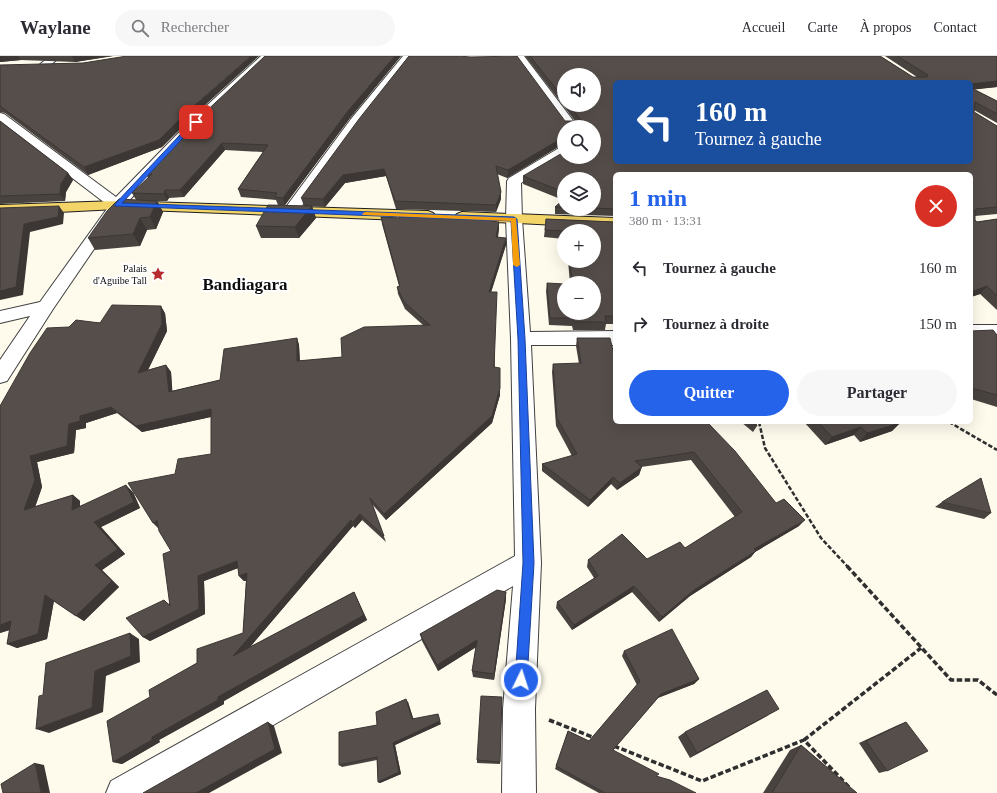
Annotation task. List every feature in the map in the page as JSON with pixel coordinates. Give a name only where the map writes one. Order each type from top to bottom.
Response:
[{"type":"main road","points":[[0,210],[117,205],[613,223]]},
{"type":"street","points":[[0,376],[46,306],[117,205],[196,122],[267,56]]},
{"type":"street","points":[[291,211],[355,122],[408,56]]},
{"type":"street","points":[[519,56],[567,120]]},
{"type":"street","points":[[39,66],[56,61]]},
{"type":"street","points":[[0,117],[117,205]]},
{"type":"street","points":[[519,793],[520,709],[528,563],[522,339],[514,219],[514,181],[557,155]]},
{"type":"street","points":[[0,317],[46,306]]},
{"type":"street","points":[[973,331],[997,331]]},
{"type":"street","points":[[522,339],[613,338]]},
{"type":"street","points":[[123,793],[528,563]]},
{"type":"path","points":[[759,424],[765,448],[821,538],[951,680],[978,680],[997,695]]},
{"type":"path","points":[[952,424],[997,450]]},
{"type":"path","points":[[607,743],[702,780],[804,740],[922,648]]},
{"type":"path","points":[[520,709],[600,740]]},
{"type":"path","points":[[804,740],[855,793]]},
{"type":"building","points":[[127,56],[251,56],[188,111],[159,140],[84,167],[0,106],[0,65],[83,63]]},
{"type":"building","points":[[265,56],[395,56],[348,111],[283,198],[275,197],[277,193],[238,189],[268,145],[222,143],[180,190],[165,190],[164,194],[132,193],[152,174],[146,174],[194,127],[188,130],[198,119]]},
{"type":"building","points":[[409,56],[517,56],[564,120],[557,120],[557,141],[508,170],[496,166],[501,192],[496,205],[395,201],[384,169],[343,175],[323,199],[301,198],[359,119]]},
{"type":"building","points":[[530,56],[880,56],[913,77],[927,77],[928,75],[897,56],[997,56],[997,81],[973,84],[973,80],[613,80],[613,164],[973,164],[973,89],[997,101],[997,114],[975,102],[974,112],[997,126],[997,207],[976,209],[975,220],[977,222],[997,219],[997,296],[987,286],[973,291],[973,172],[613,172],[613,209],[601,208],[601,172],[557,172],[557,189],[523,176],[557,156],[557,164],[601,164],[601,120],[580,120],[574,112],[601,112],[601,68],[557,68],[557,90]]},
{"type":"building","points":[[0,121],[68,173],[61,184],[60,194],[0,196]]},
{"type":"building","points":[[119,199],[157,201],[150,217],[140,218],[133,234],[88,238],[107,211]]},
{"type":"building","points":[[268,205],[312,206],[295,227],[256,226]]},
{"type":"building","points":[[59,206],[58,217],[24,224],[16,287],[0,291],[0,208]]},
{"type":"building","points":[[399,214],[492,218],[491,221],[499,222],[496,237],[506,238],[489,292],[497,292],[494,367],[500,368],[500,388],[492,416],[384,514],[370,498],[384,536],[360,514],[353,522],[351,520],[233,656],[354,592],[364,615],[218,697],[218,700],[152,737],[152,740],[113,762],[107,721],[150,697],[149,690],[197,663],[197,649],[243,633],[247,573],[239,576],[237,561],[198,576],[199,609],[143,637],[126,618],[164,600],[170,606],[163,554],[171,551],[159,531],[157,520],[153,523],[128,483],[175,474],[178,459],[211,454],[211,409],[136,426],[111,407],[80,416],[80,421],[69,424],[67,446],[30,456],[35,480],[24,510],[73,495],[72,510],[126,485],[134,502],[94,522],[118,549],[95,565],[112,581],[76,616],[45,595],[38,634],[7,644],[11,621],[0,625],[0,406],[30,353],[47,328],[69,327],[76,320],[100,323],[112,305],[161,306],[162,324],[138,373],[166,365],[169,392],[220,380],[224,349],[297,338],[297,361],[342,357],[341,338],[364,327],[430,325],[404,302],[397,287],[400,286],[381,217],[400,218]]},
{"type":"building","points":[[546,219],[613,222],[613,316],[605,316],[606,322],[574,322],[574,320],[601,320],[601,276],[571,276],[571,268],[601,268],[601,224],[557,224],[557,231],[545,230]]},
{"type":"building","points":[[547,283],[557,284],[557,318],[550,318]]},
{"type":"building","points":[[993,330],[997,335],[997,395],[973,389],[973,331]]},
{"type":"building","points":[[577,338],[610,338],[613,351],[613,424],[709,424],[735,451],[776,503],[784,499],[805,520],[754,549],[756,551],[694,590],[662,617],[634,586],[574,625],[557,602],[598,576],[588,560],[622,534],[647,559],[680,542],[685,548],[742,512],[694,452],[635,461],[642,467],[620,483],[613,477],[590,500],[542,464],[577,454],[557,418],[553,364],[581,363]]},
{"type":"building","points":[[820,424],[897,424],[867,433],[861,427],[832,437]]},
{"type":"building","points":[[981,478],[991,513],[942,502]]},
{"type":"building","points":[[497,590],[506,592],[494,674],[472,671],[477,640],[437,665],[420,634]]},
{"type":"building","points":[[672,629],[699,679],[661,694],[613,750],[659,774],[656,776],[670,780],[696,793],[605,793],[556,766],[568,731],[589,741],[640,681],[624,651]]},
{"type":"building","points":[[130,633],[131,656],[95,671],[92,708],[36,729],[39,696],[43,695],[46,663]]},
{"type":"building","points":[[767,690],[779,709],[697,753],[685,732]]},
{"type":"building","points":[[481,696],[502,697],[500,762],[477,760]]},
{"type":"building","points":[[406,699],[412,719],[438,714],[440,721],[393,743],[399,772],[378,782],[377,757],[339,765],[339,732],[377,725],[376,712]]},
{"type":"building","points":[[268,722],[275,749],[196,793],[143,793]]},
{"type":"building","points":[[906,722],[928,751],[887,771],[866,741]]},
{"type":"building","points":[[801,745],[857,793],[772,793]]},
{"type":"building","points":[[35,763],[41,793],[3,793],[1,784]]},
{"type":"slow traffic","points":[[365,214],[514,219],[517,265]]},
{"type":"place","name":"Palais d'Aguibe Tall","points":[[158,274]]},
{"type":"district","name":"Bandiagara","points":[[245,284]]},
{"type":"route","points":[[196,122],[117,205],[514,219],[522,339],[528,563],[521,680]]}]
